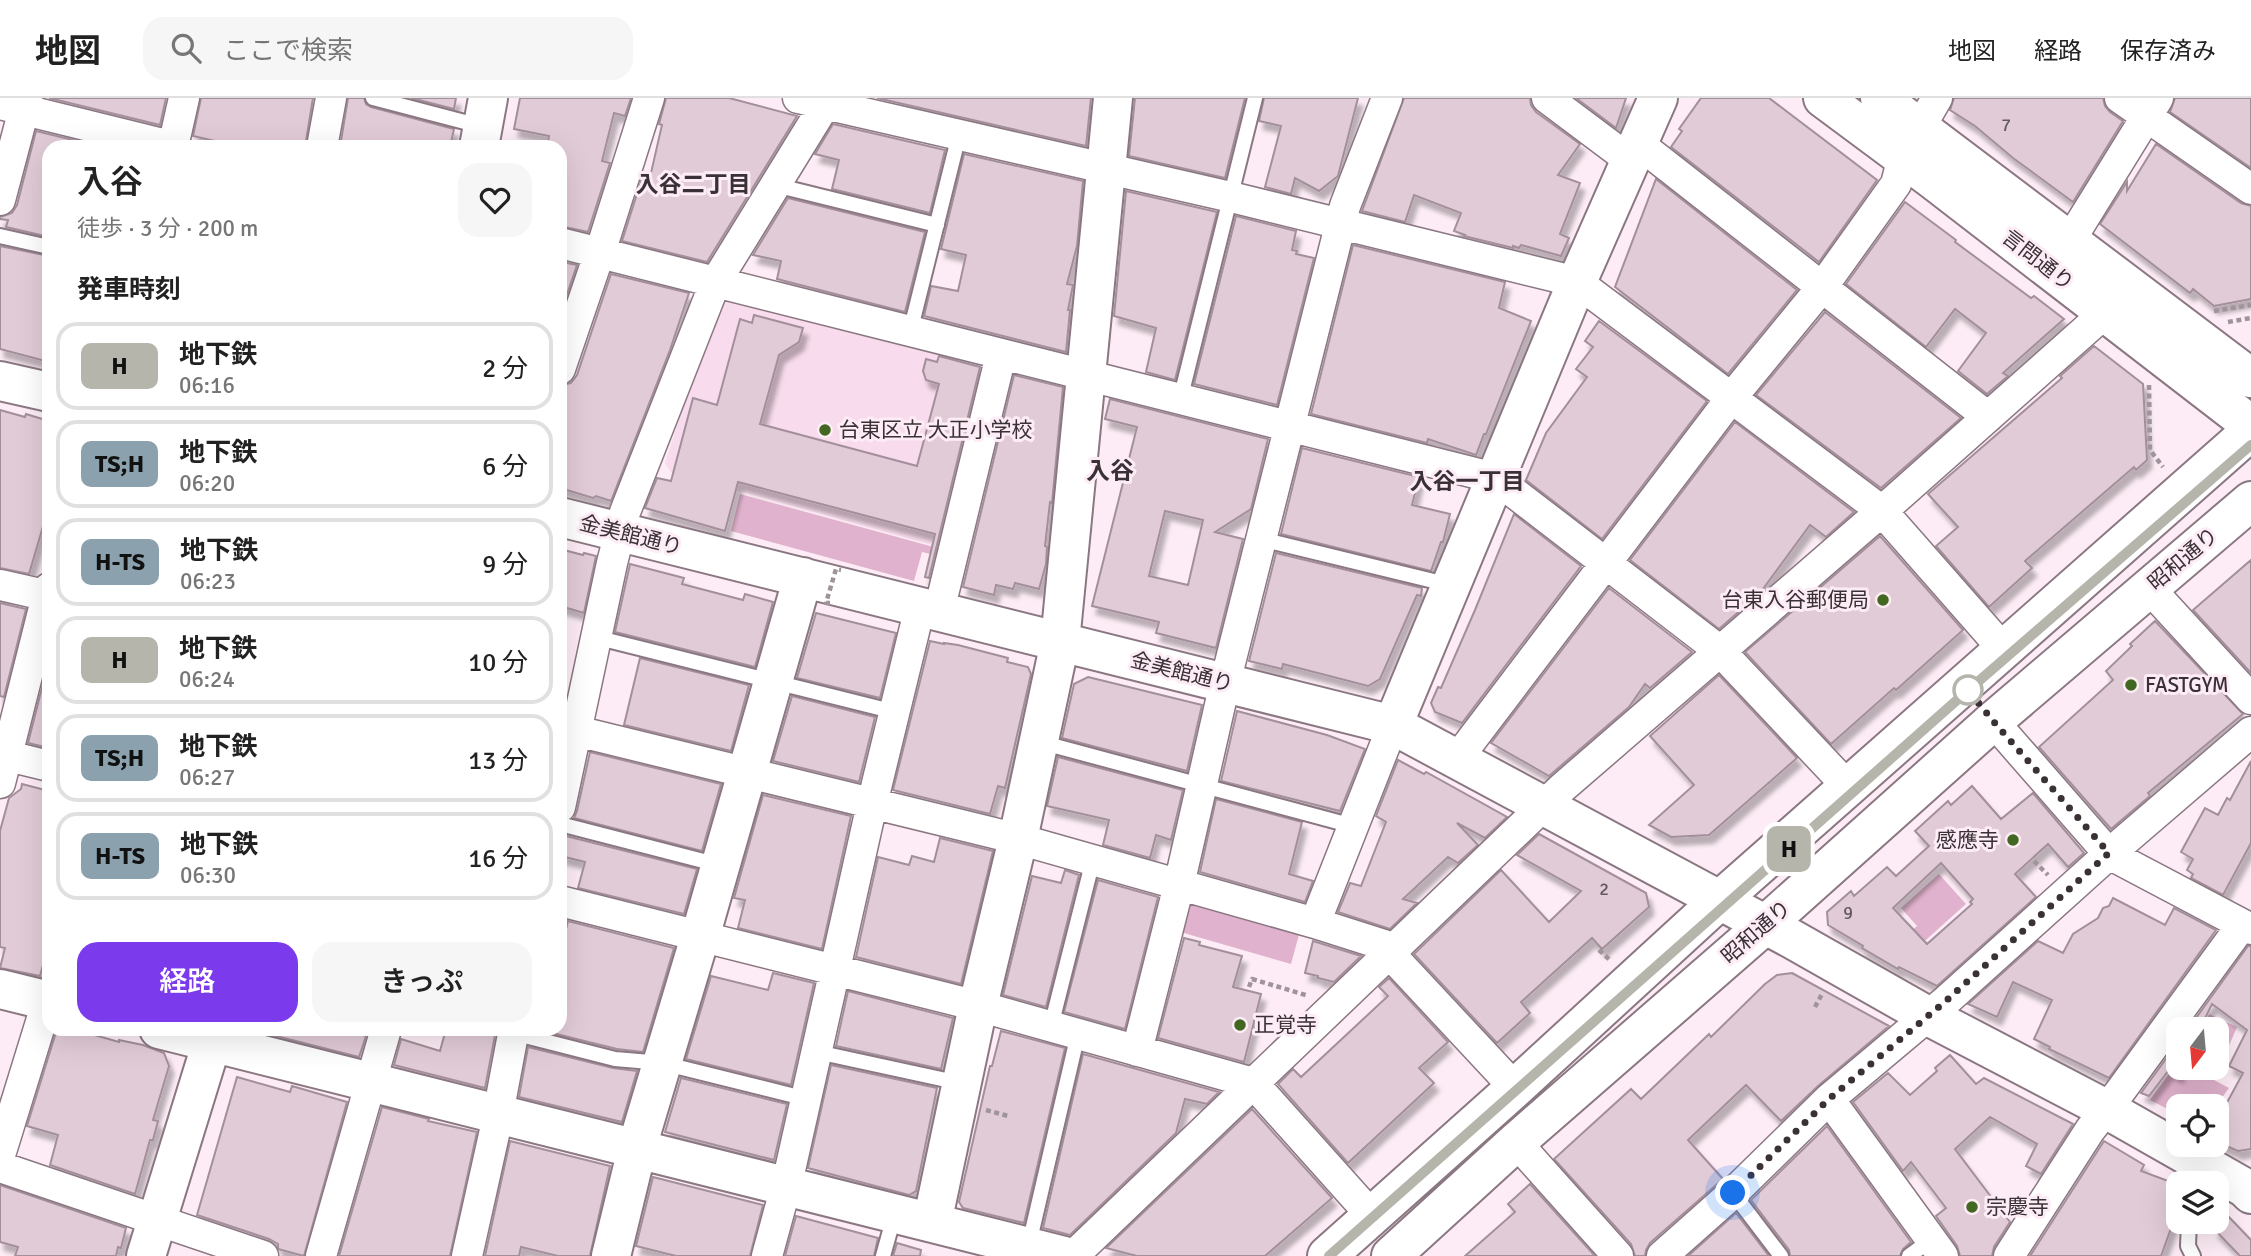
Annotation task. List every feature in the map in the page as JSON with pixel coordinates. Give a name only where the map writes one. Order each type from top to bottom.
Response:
[{"type":"main road","points":[[932,1223],[1060,642],[1114,98]]},
{"type":"main road","points":[[1393,725],[1577,282],[1658,98]]},
{"type":"main road","name":"言問通り","points":[[1823,98],[1920,128],[2106,313],[2251,425]]},
{"type":"main road","name":"言問通り","points":[[1880,98],[2251,378]]},
{"type":"main road","points":[[0,381],[42,390]]},
{"type":"main road","points":[[1327,1256],[1720,900],[2251,432]]},
{"type":"main road","name":"昭和通り","points":[[1391,1256],[1516,1142],[1993,721],[2251,501]]},
{"type":"main road","name":"金美館通り","points":[[567,519],[1393,725],[1720,900],[1926,1015],[2244,1179]]},
{"type":"main road","points":[[611,1256],[637,1149],[803,578]]},
{"type":"main road","points":[[0,989],[42,998]]},
{"type":"main road","points":[[151,1239],[214,1036],[369,1082],[1064,1256]]},
{"type":"street","points":[[175,140],[184,98]]},
{"type":"street","points":[[323,140],[331,98]]},
{"type":"street","points":[[567,349],[649,98]]},
{"type":"street","points":[[1137,1051],[1179,885],[1225,683],[1340,225],[1387,98]]},
{"type":"street","points":[[1547,98],[1635,153],[1822,286],[1988,417]]},
{"type":"street","points":[[2120,98],[2152,107],[2251,189]]},
{"type":"street","points":[[1515,1088],[1384,945],[1017,839],[568,730],[595,637],[625,512],[715,284],[775,185],[817,100],[1577,282],[1882,511],[2004,650]]},
{"type":"street","points":[[0,200],[17,104],[148,140]]},
{"type":"street","points":[[2069,242],[2152,107]]},
{"type":"street","points":[[1457,759],[1732,397],[1822,286],[1896,184],[1920,128]]},
{"type":"street","points":[[567,245],[1496,478],[1720,651],[1849,788]]},
{"type":"street","points":[[1073,1256],[1544,806],[2106,313]]},
{"type":"street","points":[[767,1256],[807,1099],[895,712],[930,609],[1001,355]]},
{"type":"street","points":[[0,585],[42,592]]},
{"type":"street","points":[[2149,588],[2251,699]]},
{"type":"street","points":[[42,615],[2,764],[42,766]]},
{"type":"street","points":[[1993,721],[2109,853],[2247,927],[2090,1130],[2009,1256]]},
{"type":"street","points":[[1315,923],[1393,725]]},
{"type":"street","points":[[1662,1256],[1733,1193],[1829,1099],[1947,1000],[2109,853],[2251,732]]},
{"type":"street","points":[[567,903],[978,1006],[1253,1083],[1372,1216]]},
{"type":"street","points":[[0,1155],[42,1018]]},
{"type":"street","points":[[321,1256],[384,1036]]},
{"type":"street","points":[[467,1256],[513,1036]]},
{"type":"street","points":[[1829,1099],[1927,1251]]},
{"type":"street","points":[[1516,1142],[1618,1256]]},
{"type":"street","points":[[0,1167],[151,1239],[263,1256]]},
{"type":"lane","points":[[373,98],[483,124]]},
{"type":"lane","points":[[1180,400],[1255,98]]},
{"type":"lane","points":[[910,332],[959,135]]},
{"type":"lane","points":[[775,185],[937,225]]},
{"type":"lane","points":[[0,236],[42,245]]},
{"type":"lane","points":[[1261,539],[1451,585]]},
{"type":"lane","points":[[595,637],[895,712]]},
{"type":"lane","points":[[1038,742],[1353,826]]},
{"type":"lane","points":[[567,826],[720,865]]},
{"type":"lane","points":[[1028,1247],[1093,860]]},
{"type":"lane","points":[[532,1036],[615,1059],[663,1063],[807,1099]]},
{"type":"lane","points":[[817,1052],[961,1083]]},
{"type":"lane","points":[[1733,1193],[1781,1256]]},
{"type":"lane","points":[[883,1256],[895,1213]]},
{"type":"lane","points":[[2189,1234],[2188,1247],[2193,1256]]},
{"type":"path","points":[[2202,313],[2251,305]]},
{"type":"path","points":[[2227,322],[2251,318]]},
{"type":"path","points":[[2149,374],[2150,450],[2163,467]]},
{"type":"path","points":[[830,603],[826,603],[836,569],[841,570]]},
{"type":"path","points":[[1600,950],[1609,960]]},
{"type":"path","points":[[1249,987],[1252,979],[1337,1004]]},
{"type":"path","points":[[1815,1007],[1827,983]]},
{"type":"shaded area","name":"台東区立 大正小学校","points":[[725,296],[986,360],[943,548],[671,472],[665,463],[686,398]]},
{"type":"shaded area","points":[[740,494],[941,549],[939,556],[922,552],[914,581],[731,531]]},
{"type":"shaded area","points":[[1939,874],[1966,904],[1917,948],[1906,936],[1917,926],[1901,908]]},
{"type":"shaded area","points":[[1187,898],[1300,931],[1291,964],[1177,931]]},
{"type":"shaded area","points":[[2230,1024],[2237,1027],[2230,1043]]},
{"type":"shaded area","points":[[2166,1078],[2214,1080],[2229,1088],[2225,1094],[2166,1094],[2166,1108],[2150,1100]]},
{"type":"building","points":[[49,98],[166,98],[160,125]]},
{"type":"building","points":[[201,98],[313,98],[306,140],[210,140],[193,136]]},
{"type":"building","points":[[348,98],[364,98],[366,104],[371,107],[454,129],[452,140],[341,140]]},
{"type":"building","points":[[411,98],[456,98],[454,109]]},
{"type":"building","points":[[520,98],[631,98],[625,116],[614,113],[602,161],[610,163],[588,232],[567,228],[567,140],[548,140],[549,136],[514,129]]},
{"type":"building","points":[[666,98],[729,98],[797,116],[707,262],[622,241],[644,172],[651,173]]},
{"type":"building","points":[[877,98],[1091,98],[1086,146]]},
{"type":"building","points":[[1135,98],[1245,98],[1225,178],[1129,156]]},
{"type":"building","points":[[1264,98],[1358,98],[1338,176],[1319,191],[1295,178],[1291,194],[1265,187],[1281,126],[1259,121]]},
{"type":"building","points":[[1404,98],[1530,98],[1536,112],[1580,144],[1558,175],[1580,183],[1560,234],[1569,238],[1561,256],[1521,245],[1519,248],[1513,248],[1464,236],[1454,231],[1461,213],[1414,195],[1405,222],[1362,211]]},
{"type":"building","points":[[1576,98],[1626,98],[1616,128]]},
{"type":"building","points":[[1701,98],[1769,98],[1877,180],[1819,262],[1671,147],[1682,131],[1679,129]]},
{"type":"building","points":[[1954,98],[2103,98],[2110,112],[2123,121],[2073,202],[1975,126],[1950,110]]},
{"type":"building","points":[[2175,98],[2251,98],[2251,168],[2170,112]]},
{"type":"building","points":[[833,124],[945,150],[930,213],[832,189],[839,160],[815,154]]},
{"type":"building","points":[[36,131],[73,140],[42,140],[42,235],[6,227],[8,220],[0,217],[12,213],[17,205]]},
{"type":"building","points":[[2156,144],[2241,203],[2251,206],[2251,299],[2214,306],[2193,289],[2190,293],[2100,224],[2127,182],[2127,191]]},
{"type":"building","points":[[964,154],[1083,181],[1077,246],[1067,284],[1073,285],[1068,310],[1066,352],[924,316],[931,286],[958,291],[966,255],[941,249]]},
{"type":"building","points":[[1656,179],[1797,290],[1728,374],[1615,287]]},
{"type":"building","points":[[1126,191],[1217,212],[1175,380],[1146,372],[1156,328],[1114,316]]},
{"type":"building","points":[[788,198],[925,232],[905,312],[777,279],[781,261],[753,255]]},
{"type":"building","points":[[1905,202],[2031,298],[2034,296],[2064,319],[2003,373],[2008,376],[1987,394],[1958,371],[1986,333],[1955,309],[1926,347],[1846,284]]},
{"type":"building","points":[[1236,216],[1296,231],[1292,250],[1297,251],[1296,254],[1314,258],[1277,405],[1194,384]]},
{"type":"building","points":[[1353,245],[1505,282],[1499,308],[1531,321],[1476,455],[1428,439],[1427,443],[1311,414]]},
{"type":"building","points":[[0,246],[42,255],[42,360],[0,349]]},
{"type":"building","points":[[567,263],[577,265],[567,294]]},
{"type":"building","points":[[611,274],[689,293],[670,350],[611,501],[567,490],[567,384],[577,375]]},
{"type":"building","points":[[1825,312],[1961,418],[1881,488],[1756,395]]},
{"type":"building","points":[[754,315],[803,328],[799,342],[779,355],[760,424],[917,466],[939,384],[926,380],[923,371],[926,359],[937,362],[939,356],[980,367],[929,578],[925,577],[935,534],[738,482],[725,531],[645,508],[657,478],[671,481],[693,398],[717,405],[740,319],[752,323]]},
{"type":"building","points":[[1599,321],[1707,401],[1602,539],[1526,480],[1546,433],[1587,377],[1576,369],[1593,347],[1585,341]]},
{"type":"building","points":[[2094,346],[2143,384],[2147,460],[2136,470],[2134,467],[2025,561],[2032,568],[1989,607],[1936,546],[1958,527],[1928,494],[2062,378],[2060,376]]},
{"type":"building","points":[[1014,375],[1063,387],[1052,503],[1050,502],[1045,546],[1046,564],[1039,589],[1015,583],[1013,589],[996,585],[994,595],[963,587]]},
{"type":"building","points":[[1110,399],[1268,439],[1251,509],[1215,532],[1243,539],[1216,648],[1156,633],[1159,622],[1092,606],[1137,427],[1105,419]],"holes":[[[1165,511],[1203,520],[1188,585],[1149,576]]]},
{"type":"building","points":[[0,410],[42,419],[42,530],[29,574],[0,568]]},
{"type":"building","points":[[1735,422],[1854,512],[1826,537],[1810,525],[1760,593],[1719,629],[1630,560]]},
{"type":"building","points":[[1302,448],[1419,477],[1412,505],[1450,514],[1443,542],[1431,571],[1281,534]]},
{"type":"building","points":[[1514,514],[1581,566],[1462,723],[1435,712],[1431,703],[1438,687],[1441,688]]},
{"type":"building","points":[[1880,536],[1963,630],[1831,744],[1745,652]]},
{"type":"building","points":[[567,551],[596,556],[584,613],[567,608]]},
{"type":"building","points":[[1276,553],[1422,588],[1421,596],[1417,595],[1380,679],[1368,686],[1283,664],[1282,669],[1249,661]]},
{"type":"building","points":[[2251,560],[2251,673],[2193,610]]},
{"type":"building","points":[[630,564],[684,578],[682,584],[743,600],[745,594],[773,602],[755,667],[615,632]]},
{"type":"building","points":[[1609,588],[1692,652],[1650,688],[1645,684],[1629,707],[1549,776],[1491,743]]},
{"type":"building","points":[[0,603],[26,609],[4,697],[0,696]]},
{"type":"building","points":[[816,613],[896,633],[880,698],[797,678]]},
{"type":"building","points":[[2155,621],[2243,714],[2148,793],[2150,796],[2111,829],[2039,747],[2113,680],[2106,671]]},
{"type":"building","points":[[930,641],[1008,658],[1007,662],[1028,667],[1031,674],[1005,788],[998,786],[990,814],[893,790]]},
{"type":"building","points":[[640,658],[749,685],[731,751],[624,725]]},
{"type":"building","points":[[1719,675],[1797,758],[1709,835],[1671,837],[1649,825],[1694,785],[1650,736]]},
{"type":"building","points":[[1088,677],[1202,705],[1187,771],[1062,738],[1074,684]]},
{"type":"building","points":[[42,688],[42,746],[28,743]]},
{"type":"building","points":[[792,696],[875,717],[859,782],[773,761]]},
{"type":"building","points":[[1237,711],[1327,735],[1365,749],[1340,811],[1221,781]]},
{"type":"building","points":[[590,752],[721,784],[702,851],[574,818]]},
{"type":"building","points":[[1058,757],[1183,790],[1171,840],[1156,835],[1150,858],[1103,845],[1109,820],[1047,806]]},
{"type":"building","points":[[1398,760],[1424,774],[1426,772],[1507,817],[1485,838],[1457,823],[1478,845],[1458,863],[1448,857],[1403,899],[1417,903],[1390,929],[1338,912],[1350,883],[1361,886],[1386,822],[1376,816]]},
{"type":"building","points":[[2251,761],[2251,843],[2223,895],[2191,878],[2193,874],[2187,870],[2193,859],[2181,852],[2205,808],[2218,815],[2227,798],[2230,800]]},
{"type":"building","points":[[22,784],[42,789],[40,976],[0,968],[5,948],[0,947],[0,831],[9,798],[21,789]]},
{"type":"building","points":[[1972,786],[2001,819],[2033,793],[2084,853],[2068,867],[2048,844],[2015,874],[2036,897],[1937,986],[1899,967],[1898,969],[1862,948],[1863,946],[1828,925],[1827,912],[1851,891],[1854,896],[1887,867],[1896,876],[1929,846],[1915,831],[1948,801],[1951,805]],"holes":[[[1941,863],[1973,899],[1970,902],[1972,904],[1927,944],[1893,908]]]},
{"type":"building","points":[[763,795],[851,816],[822,949],[738,928],[745,900],[734,898]]},
{"type":"building","points":[[1216,799],[1302,822],[1289,874],[1313,881],[1305,902],[1200,872]]},
{"type":"building","points":[[1539,834],[1646,893],[1649,907],[1602,949],[1592,938],[1521,1002],[1530,1013],[1497,1043],[1414,954],[1501,870],[1549,922],[1581,891],[1517,855]]},
{"type":"building","points":[[567,836],[697,869],[684,914],[578,888],[585,862],[567,858]]},
{"type":"building","points":[[940,838],[993,851],[961,984],[856,957],[878,857],[909,865],[912,856],[934,862]]},
{"type":"building","points":[[1065,870],[1079,875],[1046,1007],[1003,995],[1032,876],[1061,883]]},
{"type":"building","points":[[1098,880],[1158,897],[1125,1029],[1064,1012]]},
{"type":"building","points":[[2113,898],[2165,925],[2174,908],[2216,930],[2109,1078],[2034,1039],[2052,1000],[2013,982],[1997,1017],[1968,1004],[2038,941],[2063,953],[2073,934],[2098,918]]},
{"type":"building","points":[[568,921],[674,948],[643,1052],[617,1049],[564,1036],[567,1036]]},
{"type":"building","points":[[1184,938],[1200,942],[1199,945],[1242,956],[1233,987],[1261,994],[1244,1062],[1158,1038]]},
{"type":"building","points":[[1313,941],[1361,956],[1334,982],[1318,978],[1305,973]]},
{"type":"building","points":[[2248,946],[2251,946],[2251,1149],[2238,1151],[2229,1147],[2229,1099],[2243,1073],[2230,1064],[2247,1030],[2212,1004],[2206,1017],[2197,1017]]},
{"type":"building","points":[[773,973],[814,983],[791,1085],[686,1059],[711,976],[768,990]]},
{"type":"building","points":[[1792,973],[1889,1026],[1781,1121],[1746,1085],[1688,1140],[1723,1179],[1650,1243],[1645,1256],[1635,1256],[1631,1244],[1554,1159],[1631,1089],[1641,1099],[1709,1034],[1711,1037],[1765,984],[1777,975]]},
{"type":"building","points":[[1389,978],[1448,1042],[1419,1068],[1434,1083],[1348,1163],[1278,1084],[1293,1069],[1301,1077],[1388,996],[1379,987]]},
{"type":"building","points":[[848,991],[953,1018],[941,1069],[836,1046]]},
{"type":"building","points":[[1001,1031],[1065,1048],[1024,1223],[963,1208],[959,1202],[990,1066]]},
{"type":"building","points":[[55,1036],[98,1036],[143,1045],[164,1053],[169,1066],[153,1120],[158,1121],[135,1194],[50,1165],[58,1135],[27,1126]]},
{"type":"building","points":[[276,1036],[366,1036],[359,1057]]},
{"type":"building","points":[[444,1036],[495,1036],[485,1088],[394,1065],[401,1039],[440,1051]]},
{"type":"building","points":[[528,1047],[613,1068],[637,1071],[622,1122],[519,1097]]},
{"type":"building","points":[[1083,1054],[1219,1092],[1207,1104],[1185,1099],[1176,1133],[1070,1235],[1043,1228]]},
{"type":"building","points":[[1950,1055],[1976,1084],[1984,1078],[2073,1124],[2041,1174],[2026,1166],[2037,1144],[1990,1117],[1955,1149],[2010,1222],[1994,1247],[1992,1256],[1960,1256],[1957,1246],[1936,1216],[1946,1208],[1911,1162],[1903,1171],[1853,1102],[1888,1073],[1910,1095],[1937,1071],[1935,1068]]},
{"type":"building","points":[[2166,1059],[2166,1074],[2149,1096],[2141,1093]]},
{"type":"building","points":[[831,1065],[937,1088],[916,1191],[909,1195],[808,1168]]},
{"type":"building","points":[[237,1077],[290,1092],[292,1086],[347,1102],[304,1256],[278,1249],[278,1244],[269,1239],[197,1215]]},
{"type":"building","points":[[681,1078],[787,1104],[774,1160],[665,1132]]},
{"type":"building","points":[[382,1107],[477,1132],[450,1256],[339,1256]]},
{"type":"building","points":[[1252,1109],[1332,1198],[1265,1256],[1137,1256],[1106,1248]]},
{"type":"building","points":[[1827,1126],[1911,1242],[1900,1256],[1790,1256],[1789,1250],[1751,1200]]},
{"type":"building","points":[[510,1141],[610,1166],[590,1256],[558,1256],[521,1247],[519,1256],[485,1256]]},
{"type":"building","points":[[2104,1141],[2144,1165],[2141,1171],[2166,1180],[2166,1234],[2169,1234],[2161,1256],[2030,1256]]},
{"type":"building","points":[[653,1177],[763,1205],[750,1256],[676,1256],[636,1246]]},
{"type":"building","points":[[1530,1184],[1595,1256],[1465,1256],[1515,1212],[1508,1204]]},
{"type":"building","points":[[0,1185],[126,1228],[121,1248],[118,1247],[116,1256],[15,1256],[18,1247],[0,1242]]},
{"type":"building","points":[[1736,1213],[1769,1256],[1688,1256]]},
{"type":"building","points":[[796,1216],[878,1238],[874,1256],[785,1256]]},
{"type":"building","points":[[2229,1217],[2251,1240],[2251,1256],[2240,1256],[2219,1234],[2229,1234]]},
{"type":"building","points":[[897,1243],[921,1250],[920,1256],[893,1256]]},
{"type":"metro line","name":"H","points":[[1329,1256],[1965,693],[2251,445]]},
{"type":"place","name":"台東区立 大正小学校","points":[[825,430]]},
{"type":"place","name":"台東入谷郵便局","points":[[1883,600]]},
{"type":"place","name":"FASTGYM","points":[[2131,685]]},
{"type":"place","name":"感應寺","points":[[2013,840]]},
{"type":"place","name":"正覚寺","points":[[1240,1025]]},
{"type":"place","name":"宗慶寺","points":[[1972,1207]]},
{"type":"district","name":"入谷二丁目","points":[[693,184]]},
{"type":"district","name":"入谷","points":[[1110,471]]},
{"type":"district","name":"入谷一丁目","points":[[1467,481]]},
{"type":"route","points":[[1733,1193],[1829,1099],[1909,1029],[1947,1000],[2109,853],[1968,690]]}]
